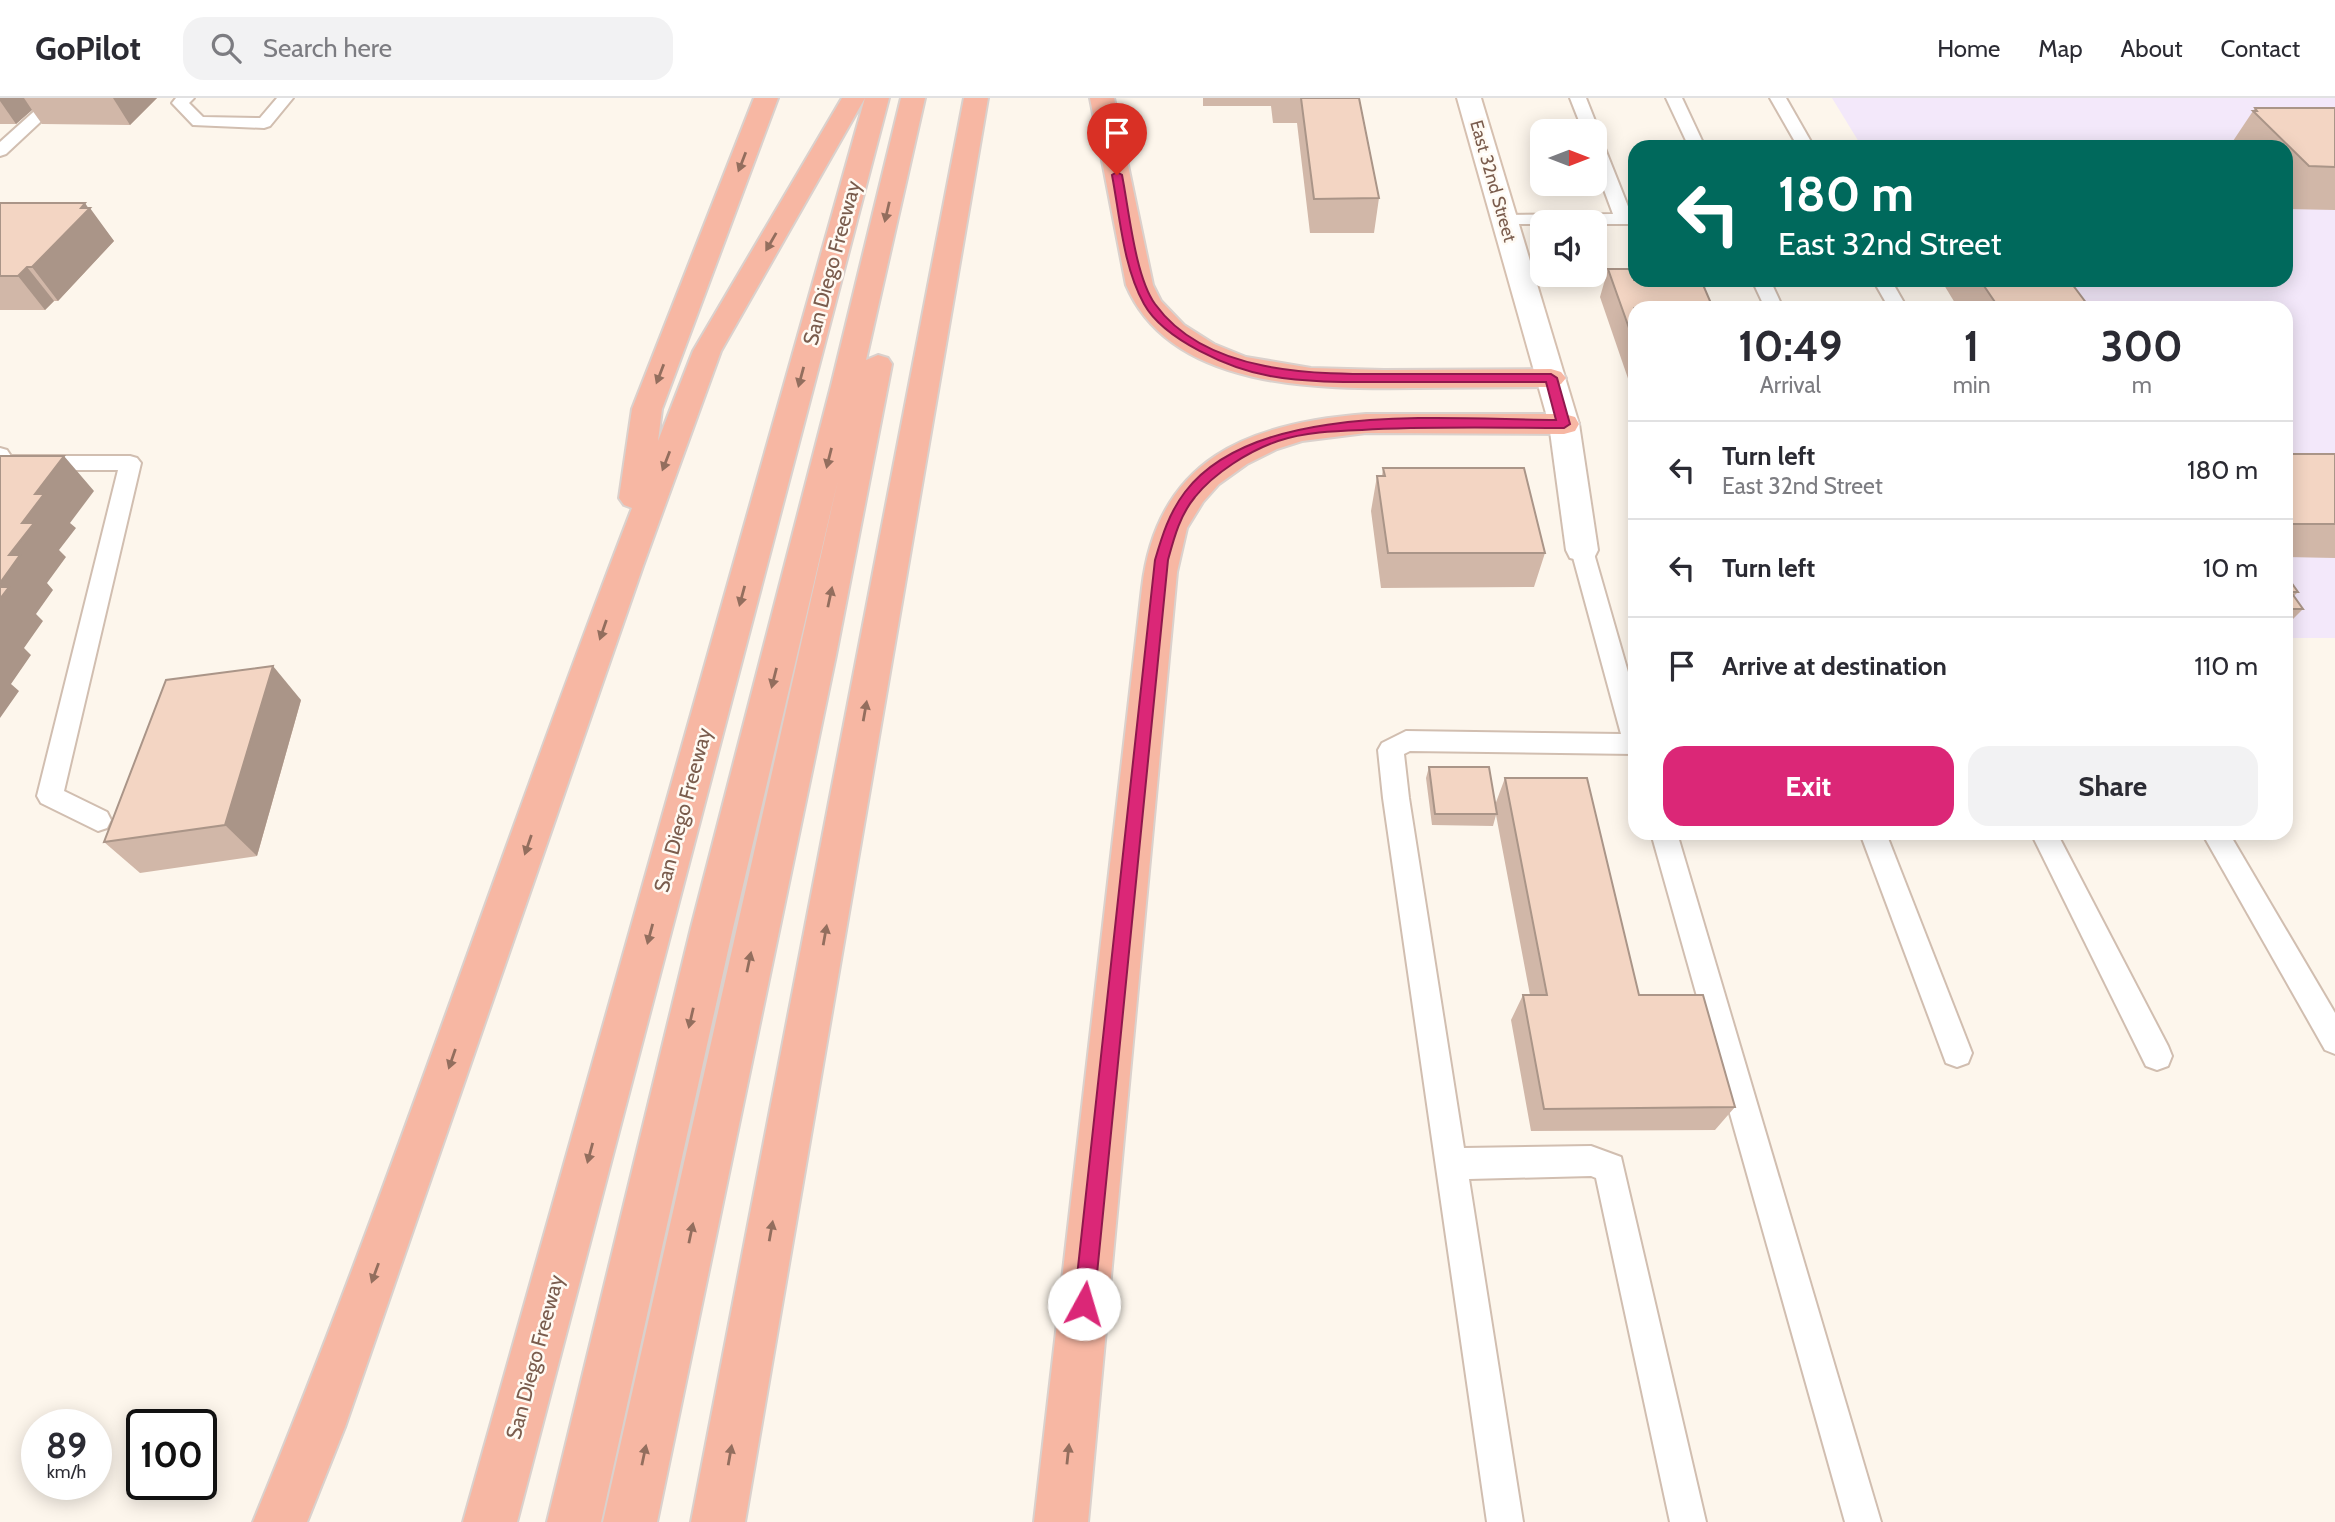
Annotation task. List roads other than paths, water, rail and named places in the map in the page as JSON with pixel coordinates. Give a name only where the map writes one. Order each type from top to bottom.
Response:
[{"type":"highway","points":[[626,566],[647,409],[766,98]]},
{"type":"highway","points":[[280,1522],[319,1427],[411,1175],[626,566],[707,351],[854,98]]},
{"type":"highway","name":"San Diego Freeway","points":[[490,1522],[877,98]]},
{"type":"highway","points":[[574,1522],[712,928],[846,386],[913,98]]},
{"type":"highway","points":[[630,1522],[937,98]]},
{"type":"highway","points":[[718,1522],[976,98]]},
{"type":"highway","points":[[960,191],[994,98]]},
{"type":"highway","points":[[1102,98],[1136,275],[1150,305],[1175,330],[1197,345],[1233,361],[1269,372],[1313,378],[1551,378]]},
{"type":"highway","points":[[1061,1522],[1153,663],[1161,560],[1171,526],[1190,494],[1218,469],[1244,452],[1274,438],[1317,428],[1395,424],[1564,424]]},
{"type":"main road","name":"East 32nd Street","points":[[1469,98],[1564,424],[1582,550]]},
{"type":"lane","points":[[0,151],[58,98]]},
{"type":"lane","points":[[186,98],[180,103],[200,121],[264,123],[285,98]]},
{"type":"lane","points":[[1578,98],[1586,119]]},
{"type":"lane","points":[[1674,98],[1694,140]]},
{"type":"lane","points":[[1778,98],[1802,140]]},
{"type":"lane","points":[[1607,170],[1628,217]]},
{"type":"lane","points":[[1504,220],[1628,219]]},
{"type":"lane","points":[[0,455],[4,463],[130,463],[50,796],[98,820]]},
{"type":"lane","points":[[1582,550],[1628,714]]},
{"type":"lane","points":[[1505,1522],[1450,1164],[1391,750],[1406,741],[1628,744]]},
{"type":"lane","points":[[1666,840],[1863,1522]]},
{"type":"lane","points":[[1876,840],[1956,1053]]},
{"type":"lane","points":[[2048,840],[2157,1056]]},
{"type":"lane","points":[[2220,840],[2335,1040]]},
{"type":"lane","points":[[1450,1164],[1591,1161],[1610,1168],[1688,1522]]}]
